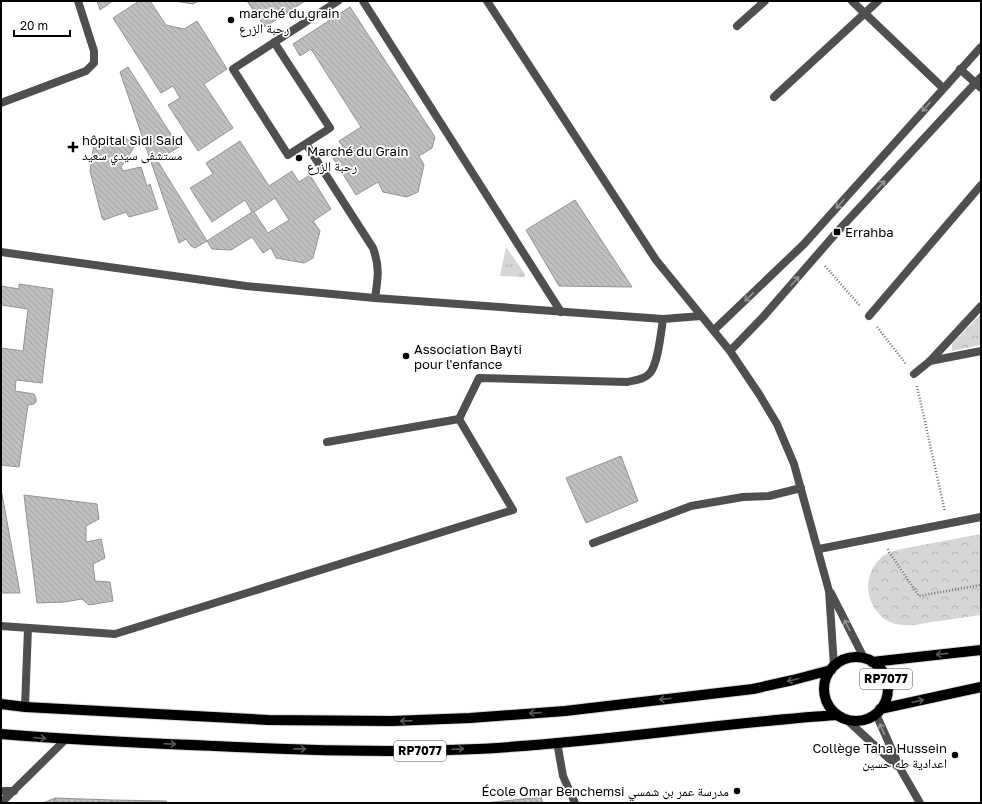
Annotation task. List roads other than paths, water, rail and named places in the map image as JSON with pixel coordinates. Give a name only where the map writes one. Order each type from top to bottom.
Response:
[{"type":"main road","name":"RP7077","points":[[1,704],[24,707],[268,720],[392,721],[462,718],[564,711],[753,688],[793,680],[832,668],[848,658],[856,657],[868,660],[981,650]]},
{"type":"main road","name":"RP7077","points":[[868,660],[880,669],[886,678],[888,689],[886,700],[878,712]]},
{"type":"main road","points":[[832,668],[826,679],[824,689],[830,708],[842,718]]},
{"type":"main road","name":"RP7077","points":[[1,734],[65,740],[389,752],[478,749],[760,721],[842,718],[862,720],[878,712],[981,687]]},
{"type":"street","points":[[1,103],[86,71],[94,63],[94,51],[78,1]]},
{"type":"street","points":[[274,42],[330,128],[288,155],[233,69],[274,42],[338,1]]},
{"type":"street","points":[[363,1],[561,312]]},
{"type":"street","points":[[487,1],[656,260],[730,351],[777,424],[794,464],[830,591],[832,668]]},
{"type":"street","points":[[737,26],[765,1]]},
{"type":"street","points":[[852,1],[943,88]]},
{"type":"street","points":[[774,97],[878,1]]},
{"type":"street","points":[[714,330],[804,244],[981,47]]},
{"type":"street","points":[[730,351],[763,317],[837,232],[979,83],[960,69]]},
{"type":"street","points":[[306,144],[373,248],[378,261],[375,298]]},
{"type":"street","points":[[868,316],[981,185]]},
{"type":"street","points":[[1,252],[246,286],[375,298],[663,319],[701,316]]},
{"type":"street","points":[[914,374],[930,361],[981,306]]},
{"type":"street","points":[[459,419],[479,378],[627,382],[642,379],[650,374],[655,366],[663,319]]},
{"type":"street","points":[[930,361],[981,351]]},
{"type":"street","points":[[326,442],[459,419]]},
{"type":"street","points":[[1,626],[115,634],[513,510],[459,419]]},
{"type":"street","points":[[592,543],[692,506],[743,497],[768,496],[801,488]]},
{"type":"street","points":[[819,549],[981,517]]},
{"type":"street","points":[[830,591],[868,660]]},
{"type":"street","points":[[24,707],[28,628]]},
{"type":"street","points":[[878,712],[901,770],[920,803]]},
{"type":"street","points":[[842,718],[901,770]]},
{"type":"street","points":[[1,803],[65,740]]},
{"type":"street","points":[[557,742],[563,776],[575,803]]},
{"type":"street","points":[[1,791],[14,791]]},
{"type":"place","name":"marché du grain رحبة الزرع","points":[[231,20]]},
{"type":"place","name":"hôpital Sidi Said مستشفى سيدي سعيد","points":[[73,147]]},
{"type":"place","name":"Marché du Grain رحبة الزرع","points":[[299,158]]},
{"type":"place","name":"Errahba","points":[[837,232]]},
{"type":"place","name":"Association Bayti pour l'enfance","points":[[406,356]]},
{"type":"place","name":"Collège Taha Hussein اعدادية طه حسين","points":[[955,755]]},
{"type":"place","name":"École Omar Benchemsi مدرسة عمر بن شمسي","points":[[737,791]]}]
